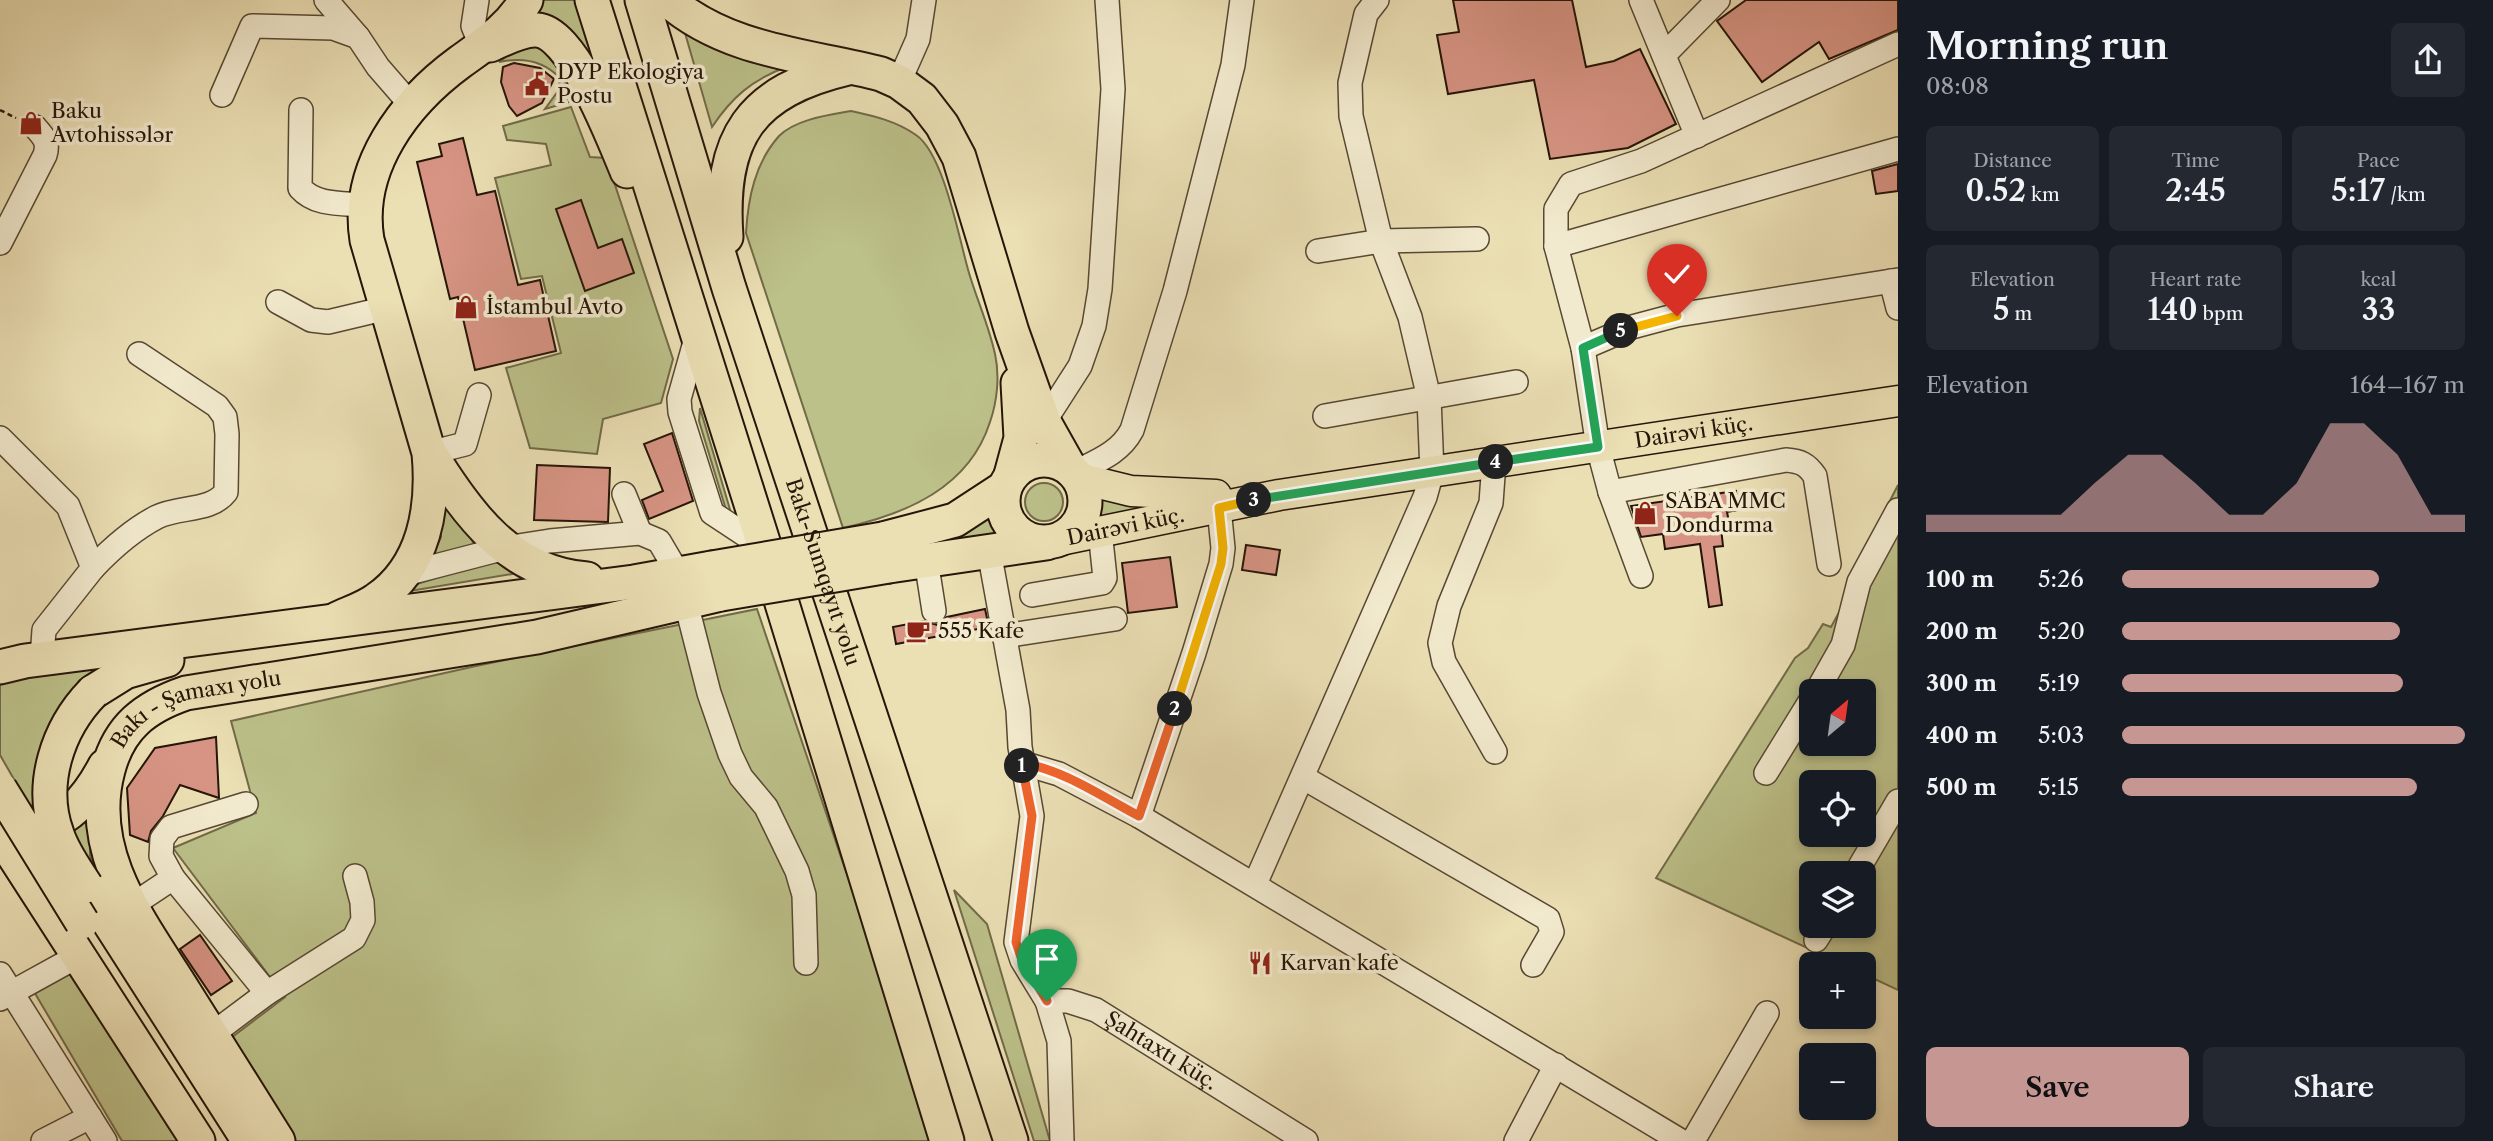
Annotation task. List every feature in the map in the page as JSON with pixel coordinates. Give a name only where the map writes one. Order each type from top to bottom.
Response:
[{"type":"highway","points":[[337,619],[374,602],[405,574],[427,522],[432,486],[429,453],[367,240],[364,205],[374,169],[411,104],[459,62],[482,48],[506,28],[526,0]]},
{"type":"highway","points":[[592,0],[765,548],[947,1141]]},
{"type":"highway","name":"Bakı-Sumqayıt yolu","points":[[642,0],[729,288],[1011,1141]]},
{"type":"highway","points":[[689,6],[714,32],[745,44],[853,66],[899,82],[929,108],[943,125],[959,157],[1012,332],[1044,422],[1075,474],[1086,499],[1084,510],[1074,530],[1051,542],[926,560],[886,553]]},
{"type":"highway","points":[[482,48],[521,32],[537,30],[548,33],[565,46],[615,143],[697,332]]},
{"type":"highway","points":[[729,288],[724,194],[727,170],[740,136],[751,118],[778,93],[812,76],[853,66]]},
{"type":"highway","points":[[1012,332],[1021,418],[1018,453],[1002,501],[1011,527],[1021,536],[1051,542]]},
{"type":"highway","points":[[429,453],[472,516],[505,548],[545,571],[573,578],[634,582]]},
{"type":"highway","points":[[886,553],[955,520],[1007,481],[1021,466],[1047,459],[1075,474]]},
{"type":"highway","name":"Bakı - Şamaxı yolu","points":[[278,1141],[131,906],[115,874],[103,834],[103,797],[112,752],[132,721],[149,708],[186,693],[537,637],[683,589],[716,581],[886,553]]},
{"type":"highway","points":[[249,1141],[79,875],[56,833],[50,789],[53,766],[72,718],[93,692],[125,672],[159,661],[559,606],[610,594],[634,582]]},
{"type":"highway","name":"Bakı - Şamaxı yolu","points":[[17,661],[634,582],[683,589]]},
{"type":"highway","points":[[0,818],[25,828],[44,827],[58,821],[84,799],[112,752]]},
{"type":"highway","points":[[0,789],[82,922],[227,1141]]},
{"type":"highway","points":[[0,834],[198,1141]]},
{"type":"main road","name":"Dairəvi küç.","points":[[1051,542],[1279,495],[1898,401]]},
{"type":"main road","name":"Dairəvi küç.","points":[[1075,474],[1131,491],[1279,495]]},
{"type":"street","points":[[326,0],[358,37],[378,67],[411,104]]},
{"type":"street","points":[[477,0],[473,26],[482,48]]},
{"type":"street","points":[[899,82],[918,39],[924,0]]},
{"type":"street","points":[[1044,422],[1080,366],[1094,326],[1100,289],[1113,89],[1107,0]]},
{"type":"street","points":[[1075,474],[1114,452],[1125,443],[1132,430],[1175,291],[1233,65],[1242,0]]},
{"type":"street","points":[[1641,0],[1697,136]]},
{"type":"street","points":[[1664,55],[1718,0]]},
{"type":"street","points":[[1255,884],[1304,778],[1425,497],[1432,472],[1429,398],[1410,317],[1381,241],[1351,116],[1350,83],[1366,14],[1376,1]]},
{"type":"street","points":[[222,95],[252,26],[333,28],[358,37]]},
{"type":"street","points":[[1641,576],[1610,492],[1598,447],[1583,348],[1556,246],[1556,209],[1571,184],[1641,161],[1898,44]]},
{"type":"street","points":[[301,110],[300,188],[308,197],[320,201],[364,205]]},
{"type":"street","points":[[0,243],[45,155],[45,138],[35,127]]},
{"type":"street","points":[[1556,246],[1898,149]]},
{"type":"street","points":[[1318,251],[1381,241],[1477,239]]},
{"type":"street","points":[[1583,348],[1632,327],[1677,316],[1895,280],[1898,308]]},
{"type":"street","points":[[278,302],[312,320],[328,322],[387,308]]},
{"type":"street","points":[[17,661],[41,642],[44,630],[54,613],[93,568],[132,531],[159,516],[214,503],[226,492],[228,483],[225,417],[217,406],[139,354]]},
{"type":"street","points":[[1325,416],[1516,382]]},
{"type":"street","points":[[429,453],[465,444],[479,395]]},
{"type":"street","points":[[0,438],[68,506],[93,568]]},
{"type":"street","points":[[1610,492],[1786,460],[1798,461],[1808,467],[1815,476],[1829,564]]},
{"type":"street","points":[[1494,462],[1491,503],[1449,606],[1440,643],[1444,662],[1495,751]]},
{"type":"street","points":[[624,494],[640,533]]},
{"type":"street","points":[[1139,816],[1221,564],[1223,548],[1219,508]]},
{"type":"street","points":[[1824,679],[1843,645],[1858,582],[1898,510]]},
{"type":"street","points":[[1032,595],[1102,583],[1105,578],[1100,531]]},
{"type":"street","points":[[405,574],[505,548],[640,533],[659,541],[683,589],[709,693],[730,754],[741,777],[766,807],[797,871],[804,895],[806,963]]},
{"type":"street","points":[[989,551],[1018,710],[1022,763],[1032,816],[1016,942],[1022,960],[1047,1001],[1059,1041],[1062,1141]]},
{"type":"street","points":[[926,560],[934,611]]},
{"type":"street","points":[[1004,636],[1115,619]]},
{"type":"street","points":[[1766,773],[1799,719]]},
{"type":"street","points":[[1022,763],[1059,774],[1139,816],[1681,1141]]},
{"type":"street","points":[[1304,778],[1548,919],[1552,932],[1533,965]]},
{"type":"street","points":[[1863,861],[1898,801]]},
{"type":"street","points":[[247,804],[171,827],[162,839],[161,856],[173,877],[267,993]]},
{"type":"street","points":[[211,1035],[267,993],[354,938],[363,920],[362,902],[355,876]]},
{"type":"street","points":[[131,906],[173,877]]},
{"type":"street","points":[[78,956],[4,988],[105,1141]]},
{"type":"street","name":"Şahtaxtı küç.","points":[[1047,1001],[1068,1001],[1096,1010],[1306,1141]]},
{"type":"street","points":[[1693,1141],[1768,1013]]},
{"type":"street","points":[[1516,1141],[1556,1065]]},
{"type":"street","points":[[43,1141],[90,1117]]},
{"type":"green space","points":[[540,0],[577,0],[617,132],[522,23]]},
{"type":"green space","points":[[683,26],[731,55],[786,67],[744,91],[712,127]]},
{"type":"green space","points":[[528,41],[560,57],[569,102],[545,109],[558,91],[560,78],[547,67],[524,60],[499,62]]},
{"type":"green space","points":[[571,107],[590,157],[606,158],[673,359],[661,403],[603,419],[597,454],[530,448],[506,368],[561,353],[542,276],[521,279],[495,178],[551,165],[546,144],[507,140],[503,126]]},
{"type":"green space","points":[[851,111],[885,120],[908,130],[926,145],[935,160],[949,198],[992,344],[997,362],[997,380],[990,422],[980,445],[951,481],[912,506],[843,528],[746,233],[754,182],[764,158],[779,136],[794,125]]},
{"type":"green space","points":[[700,408],[734,523],[727,513],[699,421]]},
{"type":"green space","points":[[1044,483],[1058,488],[1063,502],[1058,516],[1044,521],[1030,516],[1025,502],[1030,488]]},
{"type":"green space","points":[[441,484],[474,544],[430,560],[441,537]]},
{"type":"green space","points":[[1898,485],[1898,990],[1876,980],[1876,952],[1816,952],[1656,878],[1795,658],[1808,648],[1823,624],[1831,627],[1847,598],[1849,581]]},
{"type":"green space","points":[[1099,493],[1204,502],[1101,518]]},
{"type":"green space","points":[[995,505],[1000,533],[916,547]]},
{"type":"green space","points":[[493,560],[524,572],[410,591],[417,584]]},
{"type":"green space","points":[[757,609],[906,1049],[932,1141],[290,1141],[227,1041],[285,997],[173,848],[256,813],[231,721],[476,666]]},
{"type":"green space","points":[[125,660],[82,690],[49,840],[0,755],[0,682]]},
{"type":"green space","points":[[90,809],[90,855],[98,884],[67,827]]},
{"type":"green space","points":[[954,890],[987,924],[1050,1141],[1034,1141]]},
{"type":"green space","points":[[71,973],[178,1141],[122,1141],[33,990]]},
{"type":"building","points":[[1453,0],[1572,0],[1586,67],[1614,61],[1640,49],[1676,124],[1628,148],[1550,159],[1534,80],[1448,94],[1437,35],[1459,32]]},
{"type":"building","points":[[1746,0],[1898,0],[1898,30],[1829,59],[1819,42],[1762,82],[1717,21]]},
{"type":"building","points":[[514,63],[540,68],[554,79],[542,103],[517,116],[509,106],[501,82],[503,67]]},
{"type":"building","points":[[463,138],[477,195],[495,191],[518,285],[540,280],[556,351],[475,370],[458,297],[450,299],[417,162],[442,156],[439,144]]},
{"type":"building","points":[[1898,164],[1898,191],[1876,194],[1872,171]]},
{"type":"building","points":[[581,200],[598,248],[622,239],[634,273],[585,291],[556,209]]},
{"type":"building","points":[[672,433],[693,501],[649,519],[642,500],[663,491],[644,444]]},
{"type":"building","points":[[537,465],[610,468],[608,522],[534,520]]},
{"type":"building","points":[[1736,491],[1738,510],[1727,512],[1730,527],[1721,528],[1723,546],[1714,547],[1722,605],[1709,607],[1700,544],[1665,549],[1663,534],[1641,537],[1631,506]]},
{"type":"building","points":[[1246,545],[1280,550],[1276,575],[1242,570]]},
{"type":"building","points":[[1170,557],[1177,607],[1128,613],[1122,563]]},
{"type":"building","points":[[985,609],[989,627],[896,644],[893,627],[924,621],[937,625],[947,617]]},
{"type":"building","points":[[216,737],[219,798],[180,785],[163,816],[151,831],[148,842],[130,835],[127,788],[155,748]]},
{"type":"building","points":[[200,935],[232,981],[211,995],[180,949]]},
{"type":"place","name":"DYP Ekologiya Postu","points":[[537,84]]},
{"type":"place","name":"Baku Avtohissələr","points":[[31,123]]},
{"type":"place","name":"İstambul Avto","points":[[466,307]]},
{"type":"place","name":"SABA MMC Dondurma","points":[[1645,513]]},
{"type":"place","name":"555 Kafe","points":[[918,631]]},
{"type":"place","name":"Karvan kafe","points":[[1260,963]]},
{"type":"route","points":[[1047,1001],[1022,960],[1016,942],[1032,816],[1022,763],[1040,766],[1059,774],[1139,816],[1221,564],[1223,533],[1219,508],[1279,495],[1598,447],[1583,348],[1632,327],[1677,316]]}]
